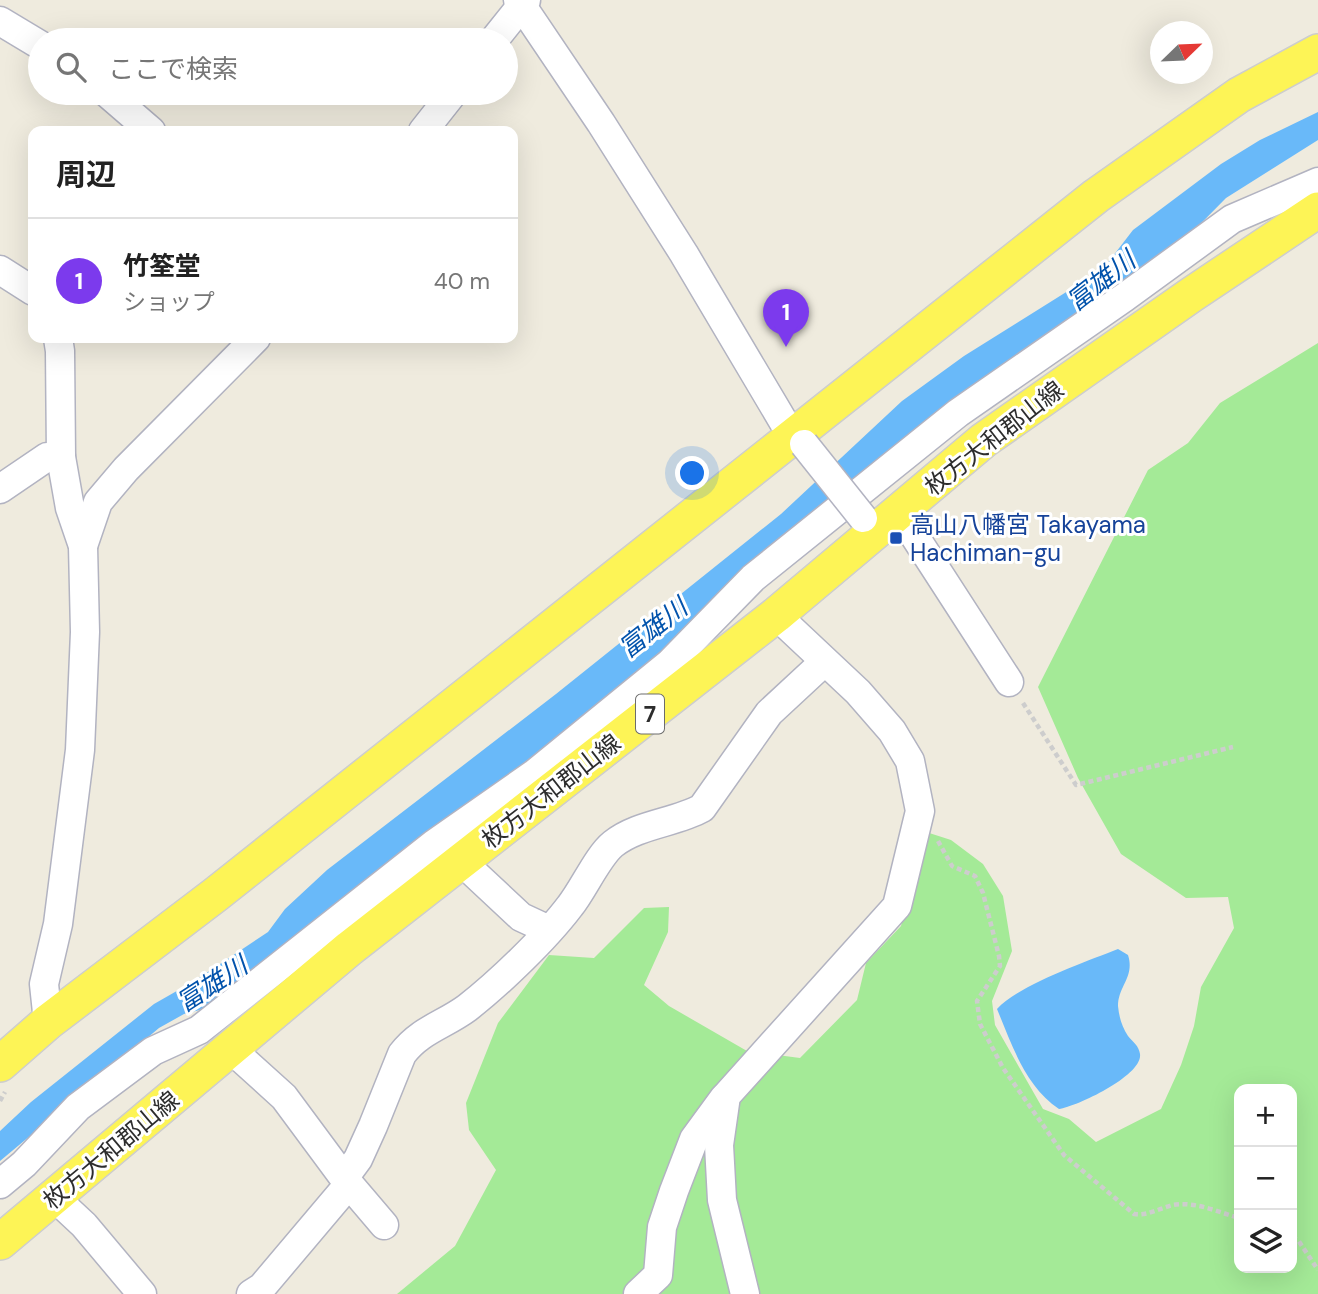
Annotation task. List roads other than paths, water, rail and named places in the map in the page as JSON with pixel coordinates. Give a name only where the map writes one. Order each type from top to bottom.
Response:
[{"type":"main road","points":[[0,1064],[48,1022],[800,440],[1096,196],[1239,95],[1318,52]]},
{"type":"main road","name":"枚方大和郡山線","points":[[0,1242],[350,948],[776,615],[880,521],[984,440],[1318,210]]},
{"type":"street","points":[[503,28],[522,1],[677,243],[783,421],[880,521],[1010,682]]},
{"type":"street","points":[[0,21],[28,38]]},
{"type":"street","points":[[121,105],[144,126]]},
{"type":"street","points":[[427,126],[444,105]]},
{"type":"street","points":[[0,1184],[24,1164],[78,1107],[153,1051],[199,1030],[433,844],[534,774],[670,663],[753,578],[958,413],[1125,298],[1231,219],[1318,182]]},
{"type":"street","points":[[3,274],[28,288]]},
{"type":"street","points":[[48,1022],[44,984],[58,924],[80,750],[85,632],[83,546],[70,508],[61,457],[59,343]]},
{"type":"street","points":[[83,546],[98,502],[126,469],[251,343]]},
{"type":"street","points":[[0,489],[47,457],[61,457]]},
{"type":"street","points":[[638,1294],[658,1275],[662,1227],[694,1139],[726,1096],[897,906],[919,811],[910,761],[892,730],[858,692],[824,663],[776,615]]},
{"type":"street","points":[[251,1294],[262,1287],[346,1181],[402,1054],[413,1040],[463,1011],[549,930],[570,906],[612,845],[667,820],[688,816],[702,808],[769,713],[824,663]]},
{"type":"street","points":[[461,861],[521,917],[549,930]]},
{"type":"street","points":[[231,1049],[284,1097],[346,1181],[384,1225]]},
{"type":"street","points":[[726,1096],[719,1145],[722,1200],[745,1294]]},
{"type":"street","points":[[55,1198],[84,1226],[142,1294]]},
{"type":"water","name":"富雄川","points":[[1318,112],[1318,140],[1226,198],[1159,266],[652,663],[223,1004],[184,1014],[159,1028],[0,1161],[0,1131],[31,1102],[154,1004],[196,980],[268,932],[285,909],[327,870],[556,694],[781,514],[902,401],[964,356],[1103,269],[1133,230],[1221,164],[1260,140]]},
{"type":"water","points":[[1118,949],[1128,955],[1130,963],[1119,999],[1119,1014],[1126,1033],[1139,1051],[1138,1062],[1121,1080],[1108,1088],[1059,1109],[1047,1100],[1028,1077],[997,1009],[1036,983]]},
{"type":"place","name":"竹筌堂","points":[[786,347]]},
{"type":"place","name":"高山八幡宮 Takayama Hachiman-gu","points":[[896,538]]}]
